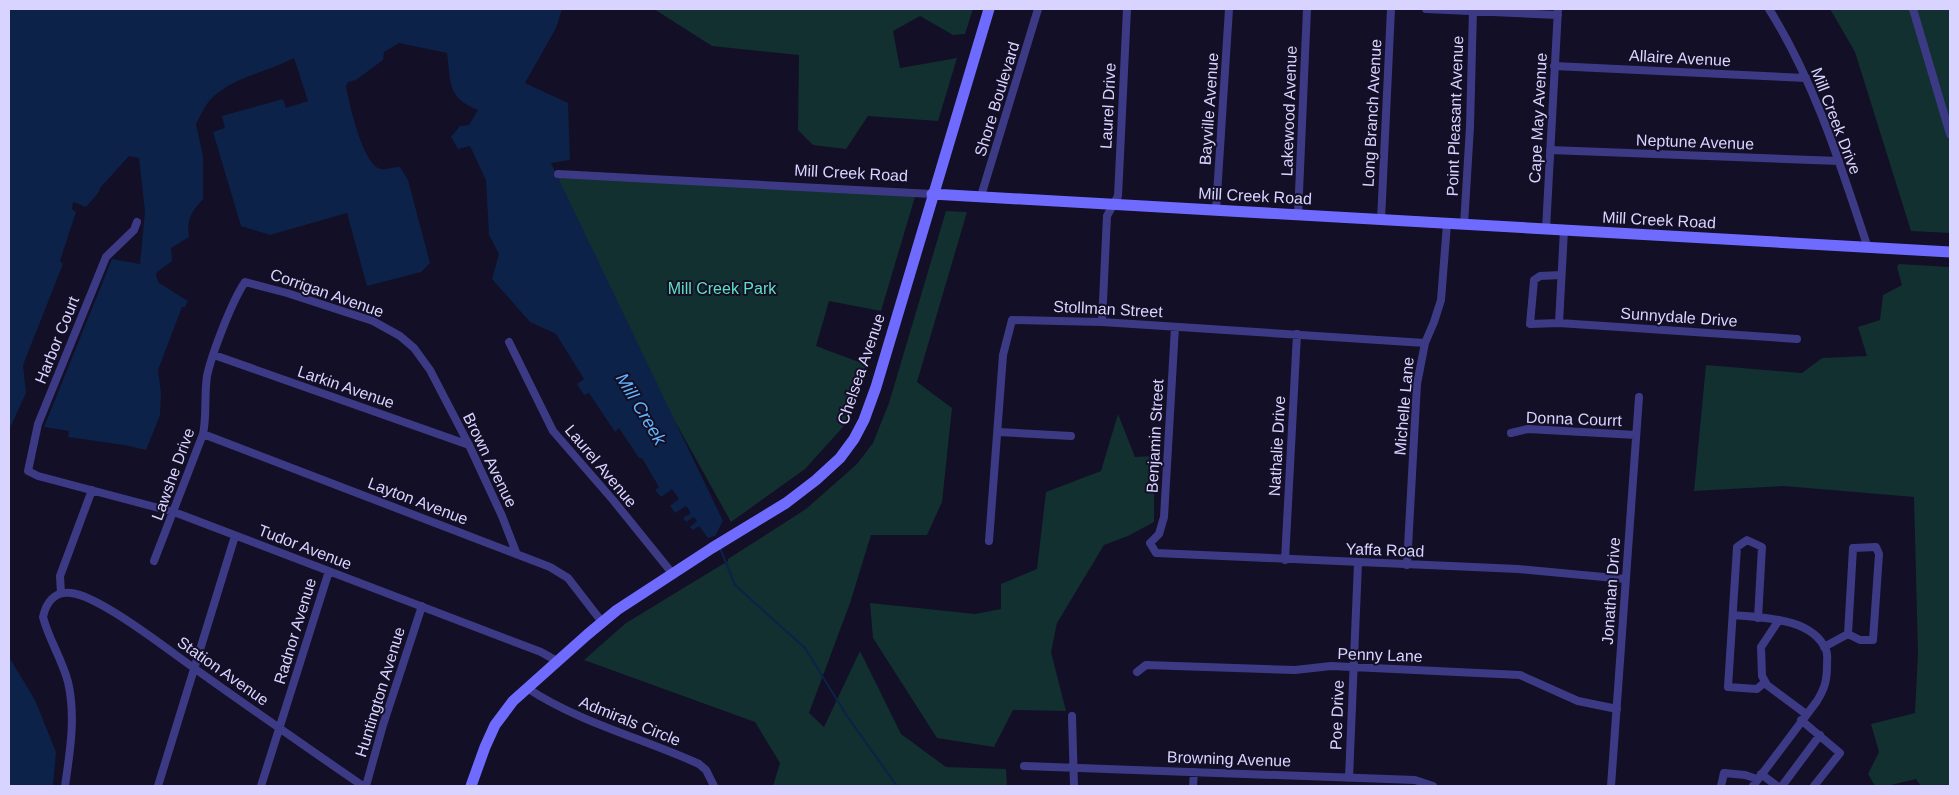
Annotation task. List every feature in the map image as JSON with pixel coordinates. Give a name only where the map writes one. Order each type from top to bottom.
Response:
[{"type":"street","name":"Chelsea Avenue","points":[[471,786],[495,725],[502,714],[527,688],[602,622],[672,573],[801,492],[832,467],[854,439],[864,420],[876,387],[932,194],[989,9]]},
{"type":"street","name":"Shore Boulevard","points":[[981,196],[1038,9]]},
{"type":"street","name":"Laurel Drive","points":[[1102,322],[1108,216],[1112,204],[1118,196],[1127,9]]},
{"type":"street","name":"Bayville Avenue","points":[[1216,210],[1229,9]]},
{"type":"street","name":"Lakewood Avenue","points":[[1298,215],[1307,9]]},
{"type":"street","name":"Long Branch Avenue","points":[[1381,220],[1390,9]]},
{"type":"street","points":[[1426,9],[1558,12]]},
{"type":"street","name":"Mill Creek Drive","points":[[1769,9],[1806,78],[1838,161],[1868,248]]},
{"type":"street","points":[[1913,9],[1950,134]]},
{"type":"street","name":"Point Pleasant Avenue","points":[[1464,225],[1470,127],[1473,10]]},
{"type":"street","name":"Cape May Avenue","points":[[1546,229],[1558,12]]},
{"type":"street","name":"Allaire Avenue","points":[[1554,66],[1806,78]]},
{"type":"street","name":"Neptune Avenue","points":[[1550,150],[1838,161]]},
{"type":"street","name":"Mill Creek Road","points":[[558,174],[981,196],[1950,252]]},
{"type":"street","name":"Harbor Court","points":[[38,476],[28,471],[38,424],[106,257],[134,230],[137,222]]},
{"type":"street","name":"Michelle Lane","points":[[1407,565],[1417,384],[1425,342],[1441,300],[1447,224]]},
{"type":"street","points":[[1558,323],[1564,230]]},
{"type":"street","name":"Sunnydale Drive","points":[[1561,275],[1540,276],[1534,280],[1530,324],[1558,323],[1798,339]]},
{"type":"street","name":"Lawshe Drive","points":[[154,561],[203,434],[207,414],[208,376],[214,355],[237,297],[245,282]]},
{"type":"street","name":"Corrigan Avenue","points":[[245,282],[287,292],[374,321],[400,336],[414,348],[435,381]]},
{"type":"street","name":"Stollman Street","points":[[988,541],[1003,355],[1012,320],[1102,322],[1425,342]]},
{"type":"street","name":"Benjamin Street","points":[[1150,543],[1159,534],[1164,518],[1175,327]]},
{"type":"street","name":"Nathalie Drive","points":[[1285,560],[1297,334]]},
{"type":"street","name":"Laurel Avenue","points":[[509,342],[553,431],[613,500],[672,573]]},
{"type":"street","name":"Larkin Avenue","points":[[214,355],[469,446]]},
{"type":"street","name":"Brown Avenue","points":[[435,381],[469,446],[502,516],[516,552]]},
{"type":"street","name":"Jonathan Drive","points":[[1611,786],[1639,397]]},
{"type":"street","name":"Donna Courrt","points":[[1511,433],[1528,429],[1636,435]]},
{"type":"street","points":[[998,432],[1071,436]]},
{"type":"street","name":"Layton Avenue","points":[[203,434],[550,566],[568,578],[602,622]]},
{"type":"street","name":"Tudor Avenue","points":[[38,476],[174,512],[541,652],[557,661]]},
{"type":"street","points":[[65,786],[71,739],[72,708],[68,683],[43,617],[45,607],[52,598],[61,593],[60,576],[76,538],[92,490]]},
{"type":"street","points":[[158,786],[235,536]]},
{"type":"street","points":[[1758,618],[1762,547],[1747,540],[1737,547],[1728,687],[1757,689],[1765,682]]},
{"type":"street","name":"Yaffa Road","points":[[1150,543],[1156,553],[1164,554],[1518,569],[1625,578]]},
{"type":"street","points":[[1876,547],[1879,554],[1873,640],[1860,640],[1848,634],[1854,548],[1876,547]]},
{"type":"street","name":"Poe Drive","points":[[1349,778],[1358,563]]},
{"type":"street","name":"Radnor Avenue","points":[[261,786],[329,571]]},
{"type":"street","name":"Station Avenue","points":[[61,593],[81,595],[138,628],[364,786]]},
{"type":"street","name":"Huntington Avenue","points":[[364,786],[422,606]]},
{"type":"street","points":[[1733,616],[1780,620],[1801,627],[1816,636],[1826,650],[1826,686],[1753,786]]},
{"type":"street","points":[[1780,620],[1762,647],[1762,676],[1765,682],[1840,752],[1814,786]]},
{"type":"street","points":[[1824,647],[1848,634]]},
{"type":"street","name":"Penny Lane","points":[[1137,672],[1146,665],[1295,670],[1331,666],[1520,674],[1578,701],[1617,709]]},
{"type":"street","name":"Admirals Circle","points":[[527,688],[551,704],[699,764],[706,770],[714,786]]},
{"type":"street","points":[[1072,716],[1074,786]]},
{"type":"street","points":[[1782,786],[1820,735]]},
{"type":"street","name":"Browning Avenue","points":[[1024,766],[1415,780],[1433,786]]},
{"type":"street","points":[[1193,786],[1194,772]]},
{"type":"street","points":[[1721,786],[1724,773],[1759,776],[1778,786]]},
{"type":"green space","points":[[654,9],[973,9],[965,34],[953,35],[920,16],[893,31],[900,68],[957,58],[938,121],[868,116],[846,149],[813,145],[798,130],[799,55],[712,46]]},
{"type":"green space","points":[[1830,9],[1950,9],[1950,233],[1911,231],[1855,52]]},
{"type":"green space","name":"Mill Creek Park","points":[[551,172],[917,190],[881,311],[829,301],[816,346],[867,365],[843,427],[805,469],[731,522],[583,256]]},
{"type":"green space","points":[[946,211],[967,212],[917,382],[952,408],[942,502],[927,535],[871,535],[850,603],[809,713],[824,727],[860,651],[901,734],[946,767],[1006,769],[1007,786],[773,786],[780,763],[755,722],[584,660],[626,623],[728,561],[728,559],[806,509],[857,464],[873,443],[889,403]]},
{"type":"green space","points":[[1899,264],[1950,267],[1950,786],[1921,786],[1916,779],[1887,786],[1875,786],[1868,774],[1879,752],[1871,724],[1915,713],[1918,653],[1914,497],[1784,486],[1694,491],[1706,365],[1802,373],[1822,358],[1867,356],[1858,327],[1880,320],[1883,295],[1902,285],[1897,267]]},
{"type":"green space","points":[[1118,414],[1135,457],[1154,456],[1154,522],[1128,536],[1104,545],[1057,623],[1051,652],[1066,711],[1013,710],[994,747],[937,738],[873,638],[870,603],[975,614],[1001,609],[1001,584],[1037,569],[1046,492],[1101,471]]},
{"type":"water","points":[[9,9],[562,9],[556,28],[525,83],[568,103],[570,160],[551,163],[723,521],[715,536],[708,538],[699,526],[693,530],[690,527],[697,521],[694,517],[686,522],[683,518],[691,513],[686,506],[675,513],[670,506],[679,499],[672,489],[661,497],[655,490],[659,487],[642,458],[639,458],[619,428],[615,432],[589,393],[584,395],[577,384],[584,379],[556,334],[530,322],[492,279],[499,254],[489,235],[486,180],[470,146],[458,149],[451,137],[460,126],[469,125],[478,110],[461,100],[452,88],[447,53],[399,43],[384,52],[383,60],[356,80],[348,82],[346,86],[358,133],[368,157],[374,165],[381,169],[400,167],[408,180],[430,263],[421,272],[367,286],[347,213],[270,235],[241,226],[213,132],[225,128],[222,116],[283,99],[286,108],[308,101],[294,58],[241,79],[222,90],[208,103],[196,124],[203,156],[203,199],[189,221],[189,237],[171,248],[172,261],[157,272],[156,276],[159,283],[188,301],[185,307],[182,307],[158,370],[161,393],[160,415],[146,450],[68,437],[69,431],[44,427],[112,259],[140,264],[145,211],[139,158],[129,156],[100,188],[99,192],[86,207],[73,202],[72,209],[76,212],[60,261],[63,264],[23,365],[26,393],[9,430]]},
{"type":"water","points":[[9,657],[35,700],[56,752],[53,786],[9,786]]},
{"type":"waterway","name":"Mill Creek","points":[[720,548],[735,585],[805,648],[847,716],[897,786]]}]
